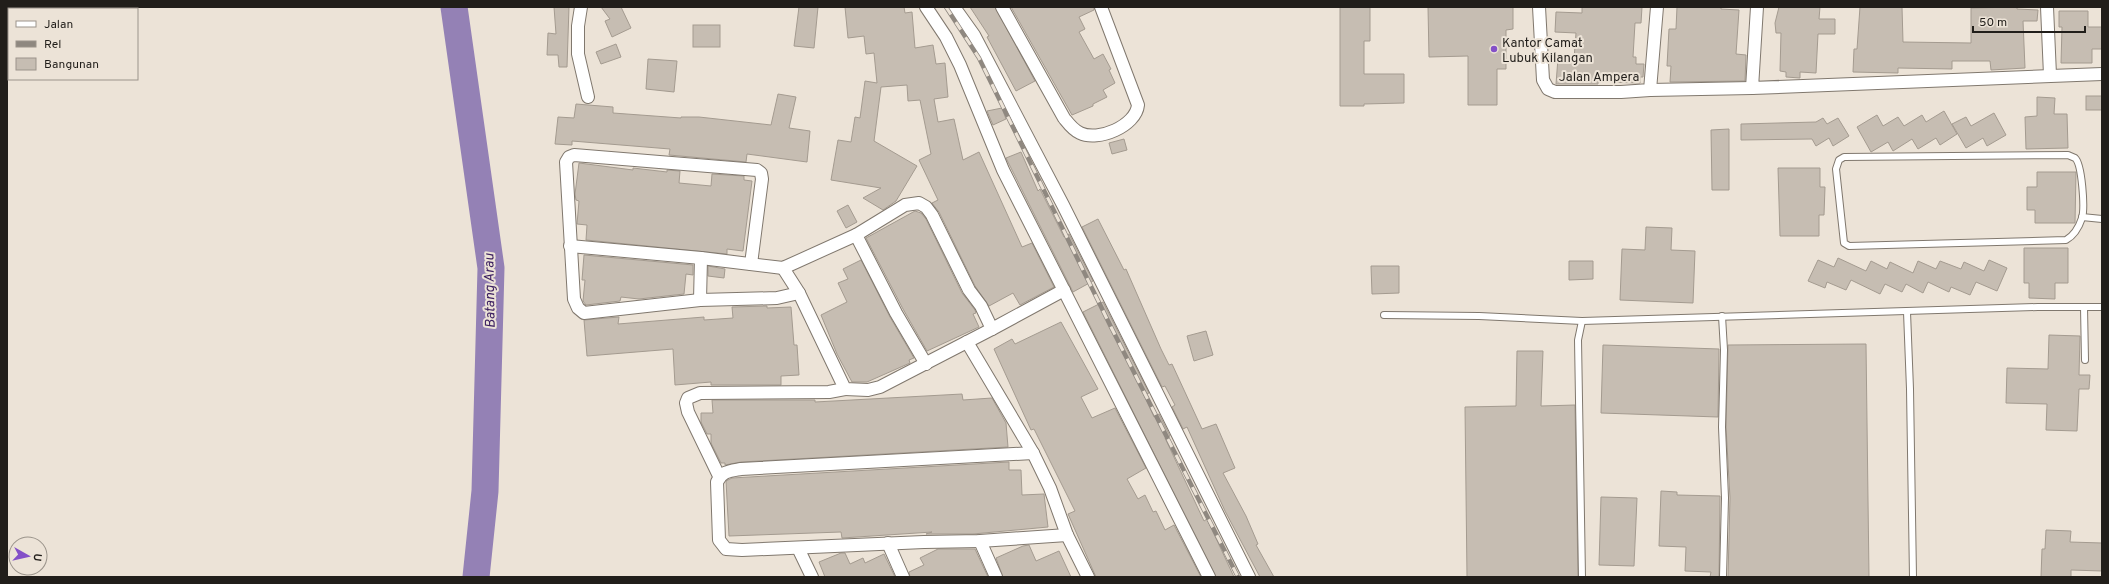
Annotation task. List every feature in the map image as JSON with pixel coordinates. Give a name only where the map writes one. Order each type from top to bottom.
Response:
[{"type":"street","points":[[581,7],[578,26],[578,54],[588,97]]},
{"type":"street","points":[[926,7],[946,37],[960,65],[1003,170],[1210,577]]},
{"type":"street","points":[[954,7],[974,35],[1060,198],[1249,577]]},
{"type":"street","points":[[1002,7],[1064,118],[1069,125],[1080,133],[1089,136],[1108,133],[1125,125],[1137,111],[1138,105],[1101,7]]},
{"type":"street","name":"Jalan Ampera","points":[[1539,7],[1543,80],[1548,89],[1555,92],[1621,92],[1650,90],[1657,7]]},
{"type":"street","points":[[1752,88],[1757,7]]},
{"type":"street","points":[[2047,7],[2050,75]]},
{"type":"street","points":[[1650,90],[1752,88],[2102,74]]},
{"type":"street","points":[[751,264],[762,179],[761,173],[757,170],[574,154],[569,157],[566,162],[574,299],[578,308],[584,313],[700,300],[776,298],[799,293]]},
{"type":"street","points":[[570,246],[701,258],[783,268],[856,235],[905,205],[919,203],[926,207],[932,215],[969,290],[981,306],[992,329]]},
{"type":"street","points":[[856,235],[896,313],[926,364]]},
{"type":"street","points":[[700,300],[701,258]]},
{"type":"street","points":[[783,268],[799,293],[845,389]]},
{"type":"street","points":[[720,476],[688,412],[686,403],[688,398],[700,393],[829,392],[845,389],[868,390],[880,387],[1064,290]]},
{"type":"street","points":[[967,342],[1033,453],[1050,488],[1068,535],[1088,577]]},
{"type":"street","points":[[1033,453],[741,469],[726,472],[720,476],[717,482],[718,540],[723,548],[730,550],[888,543],[980,542],[1068,535]]},
{"type":"street","points":[[980,542],[996,577]]},
{"type":"street","points":[[888,543],[903,577]]},
{"type":"street","points":[[798,548],[812,577]]},
{"type":"lane","points":[[2068,155],[2075,158],[2081,167],[2082,217],[2075,233],[2066,240],[1849,246],[1846,245],[1843,239],[1837,164],[1844,157],[2068,155]]},
{"type":"lane","points":[[2082,217],[2102,218]]},
{"type":"lane","points":[[1384,315],[1479,316],[1582,321],[2038,307],[2102,307]]},
{"type":"lane","points":[[2084,307],[2085,360]]},
{"type":"lane","points":[[1907,312],[1910,389],[1913,577]]},
{"type":"lane","points":[[1722,316],[1724,350],[1722,427],[1725,498],[1723,577]]},
{"type":"lane","points":[[1582,321],[1578,340],[1582,577]]},
{"type":"building","points":[[554,7],[569,7],[567,67],[559,67],[558,55],[547,55],[548,33],[556,34]]},
{"type":"building","points":[[601,7],[621,7],[631,28],[612,37],[605,21],[610,19]]},
{"type":"building","points":[[799,7],[818,7],[814,48],[794,46]]},
{"type":"building","points":[[845,7],[904,7],[905,13],[912,12],[915,48],[933,45],[936,64],[945,63],[948,97],[934,99],[938,122],[954,119],[963,160],[979,152],[1022,247],[1032,243],[1054,287],[1020,305],[1013,293],[989,306],[975,286],[939,212],[932,203],[938,200],[919,160],[931,154],[920,100],[908,101],[907,85],[881,87],[874,141],[917,166],[896,201],[883,210],[863,198],[881,188],[831,180],[838,140],[851,142],[855,117],[860,118],[865,81],[877,83],[874,53],[866,54],[864,36],[848,38]]},
{"type":"building","points":[[970,7],[995,7],[1035,81],[1016,91],[987,37],[989,36]]},
{"type":"building","points":[[1011,7],[1094,7],[1094,10],[1079,17],[1085,29],[1079,32],[1094,59],[1103,54],[1111,69],[1109,70],[1115,83],[1103,90],[1107,97],[1093,104],[1093,106],[1072,115]]},
{"type":"building","points":[[1340,7],[1370,7],[1370,41],[1364,41],[1364,74],[1404,74],[1404,103],[1340,106]]},
{"type":"building","points":[[1428,7],[1513,7],[1513,29],[1506,30],[1506,69],[1497,69],[1497,105],[1468,105],[1468,56],[1429,57]]},
{"type":"building","points":[[1582,7],[1642,7],[1641,23],[1635,23],[1633,57],[1636,57],[1636,64],[1644,64],[1643,77],[1640,77],[1640,83],[1598,82],[1598,84],[1556,84],[1558,58],[1574,59],[1576,33],[1555,32],[1556,12],[1582,13]]},
{"type":"building","points":[[1677,7],[1721,7],[1721,9],[1739,10],[1736,54],[1746,55],[1745,81],[1670,82],[1671,66],[1667,66],[1669,29],[1676,29]]},
{"type":"building","points":[[1779,7],[1820,7],[1819,19],[1835,19],[1835,34],[1818,34],[1816,73],[1800,72],[1800,78],[1786,77],[1786,72],[1780,71],[1781,33],[1776,33],[1775,23]]},
{"type":"building","points":[[1860,7],[1902,7],[1903,42],[1971,43],[1971,8],[2017,7],[2017,9],[2038,10],[2037,21],[2023,21],[2025,68],[1991,70],[1990,61],[1952,61],[1952,69],[1898,68],[1898,73],[1853,72],[1854,49],[1857,49]]},
{"type":"building","points":[[2059,11],[2088,11],[2088,27],[2102,27],[2102,49],[2092,49],[2092,63],[2061,63],[2062,27],[2059,27]]},
{"type":"building","points":[[693,25],[720,25],[720,47],[693,47]]},
{"type":"building","points":[[616,44],[621,57],[601,64],[596,52]]},
{"type":"building","points":[[648,59],[677,61],[674,92],[646,89]]},
{"type":"building","points":[[778,94],[796,97],[789,128],[810,131],[807,162],[747,154],[746,162],[669,155],[670,149],[572,141],[572,145],[555,144],[558,117],[574,118],[576,104],[613,107],[613,113],[681,118],[699,117],[771,125]]},
{"type":"building","points":[[2086,96],[2102,96],[2102,110],[2086,110]]},
{"type":"building","points":[[2037,97],[2055,98],[2054,114],[2067,114],[2068,148],[2026,149],[2025,117],[2037,116]]},
{"type":"building","points":[[1002,108],[1006,119],[993,125],[987,111]]},
{"type":"building","points":[[1944,111],[1957,134],[1940,145],[1936,138],[1918,149],[1912,139],[1893,151],[1888,142],[1871,152],[1857,127],[1877,115],[1883,126],[1898,117],[1904,126],[1922,115],[1926,122]]},
{"type":"building","points":[[1994,113],[2006,135],[1987,146],[1983,138],[1966,148],[1952,124],[1966,117],[1971,126]]},
{"type":"building","points":[[1823,118],[1827,124],[1838,118],[1849,136],[1833,146],[1829,138],[1816,146],[1812,139],[1741,140],[1741,124],[1816,122]]},
{"type":"building","points":[[1729,129],[1729,190],[1712,190],[1711,130]]},
{"type":"building","points":[[1124,139],[1127,150],[1112,154],[1109,143]]},
{"type":"building","points":[[1021,152],[1038,191],[1040,189],[1064,237],[1069,234],[1093,281],[1073,292],[1006,158]]},
{"type":"building","points":[[579,163],[633,170],[633,168],[667,172],[667,170],[680,171],[679,183],[711,186],[712,174],[744,176],[744,180],[752,181],[743,251],[727,249],[727,254],[586,240],[587,225],[577,224],[579,201],[576,200],[575,194]]},
{"type":"building","points":[[1778,168],[1820,168],[1820,187],[1825,187],[1824,215],[1819,215],[1819,236],[1780,236]]},
{"type":"building","points":[[2037,172],[2076,172],[2075,223],[2035,223],[2035,210],[2027,210],[2027,187],[2037,187]]},
{"type":"building","points":[[848,205],[857,222],[846,228],[837,211]]},
{"type":"building","points":[[915,211],[921,213],[926,219],[962,293],[975,310],[976,313],[973,314],[979,327],[927,351],[866,238]]},
{"type":"building","points":[[1098,219],[1124,270],[1126,269],[1161,349],[1169,365],[1172,364],[1202,429],[1216,424],[1235,468],[1223,473],[1246,516],[1258,544],[1256,545],[1274,577],[1260,577],[1225,511],[1187,427],[1183,429],[1172,407],[1175,405],[1165,386],[1162,387],[1082,227]]},
{"type":"building","points":[[1646,227],[1672,228],[1671,250],[1695,251],[1693,303],[1620,300],[1622,249],[1645,250]]},
{"type":"building","points":[[2024,248],[2068,248],[2068,283],[2055,283],[2055,299],[2029,298],[2029,283],[2024,283]]},
{"type":"building","points":[[584,255],[693,265],[693,275],[686,274],[684,294],[639,299],[621,297],[620,301],[586,305],[583,301],[585,280],[582,280]]},
{"type":"building","points":[[1838,258],[1866,271],[1871,261],[1887,269],[1890,262],[1913,273],[1918,261],[1936,269],[1940,261],[1961,269],[1964,262],[1984,271],[1989,260],[2007,268],[1997,291],[1976,282],[1970,295],[1951,287],[1949,292],[1928,282],[1923,293],[1906,284],[1902,292],[1885,284],[1880,294],[1851,280],[1846,290],[1827,282],[1825,288],[1808,281],[1818,260],[1834,267]]},
{"type":"building","points":[[861,260],[890,317],[914,358],[909,360],[910,363],[867,382],[852,382],[837,354],[821,315],[847,302],[838,283],[848,279],[843,269]]},
{"type":"building","points":[[1569,261],[1593,261],[1593,279],[1569,280]]},
{"type":"building","points":[[708,266],[725,269],[724,278],[708,276]]},
{"type":"building","points":[[1371,266],[1399,266],[1399,293],[1372,294]]},
{"type":"building","points":[[1103,302],[1149,393],[1144,395],[1154,417],[1159,414],[1170,436],[1165,438],[1204,521],[1207,519],[1234,577],[1216,577],[1083,312]]},
{"type":"building","points":[[767,306],[767,308],[791,307],[794,345],[797,345],[799,375],[781,376],[781,385],[711,385],[711,382],[675,385],[673,349],[587,356],[584,320],[619,317],[618,324],[704,317],[704,320],[733,318],[732,307]]},
{"type":"building","points":[[1061,322],[1098,389],[1081,397],[1092,418],[1115,408],[1146,468],[1127,479],[1138,499],[1145,495],[1153,512],[1156,511],[1165,530],[1174,525],[1201,577],[1096,577],[1068,514],[1075,511],[1034,429],[1031,430],[994,349],[1012,339],[1015,344]]},
{"type":"building","points":[[1206,331],[1213,355],[1194,361],[1187,336]]},
{"type":"building","points":[[2049,335],[2080,336],[2079,375],[2090,375],[2089,389],[2079,389],[2077,431],[2046,430],[2047,404],[2006,403],[2007,368],[2048,369]]},
{"type":"building","points":[[1866,344],[1869,577],[1728,577],[1730,498],[1726,427],[1728,345]]},
{"type":"building","points":[[1603,345],[1719,349],[1718,417],[1601,413]]},
{"type":"building","points":[[1517,351],[1543,351],[1541,406],[1575,405],[1578,577],[1467,577],[1465,407],[1516,406]]},
{"type":"building","points":[[962,394],[963,400],[992,398],[1006,423],[1008,447],[741,462],[725,465],[725,463],[721,463],[711,443],[711,434],[707,434],[701,422],[701,413],[713,413],[712,400],[815,400],[815,402]]},
{"type":"building","points":[[1009,462],[1009,470],[1021,470],[1022,495],[1044,494],[1048,527],[973,534],[926,534],[932,532],[842,538],[841,532],[729,536],[726,481],[732,478]]},
{"type":"building","points":[[1661,491],[1677,492],[1677,495],[1720,496],[1719,577],[1710,577],[1711,572],[1685,571],[1686,547],[1659,546]]},
{"type":"building","points":[[1601,497],[1637,498],[1634,566],[1599,565]]},
{"type":"building","points":[[2046,530],[2071,531],[2070,542],[2102,543],[2102,571],[2071,570],[2071,577],[2041,577],[2042,549],[2045,549]]},
{"type":"building","points":[[1029,545],[1036,561],[1059,551],[1071,577],[1003,577],[996,558],[1023,546]]},
{"type":"building","points":[[938,549],[975,549],[988,577],[910,577],[909,572],[924,565],[920,558]]},
{"type":"building","points":[[841,553],[845,553],[850,564],[863,558],[865,563],[884,554],[895,577],[825,577],[819,562]]},
{"type":"waterway","name":"Batang Arau","points":[[454,7],[491,268],[485,491],[476,577]]},
{"type":"railway","points":[[946,7],[979,58],[1111,327],[1238,577]]},
{"type":"place","name":"Kantor Camat Lubuk Kilangan","points":[[1494,49]]}]
